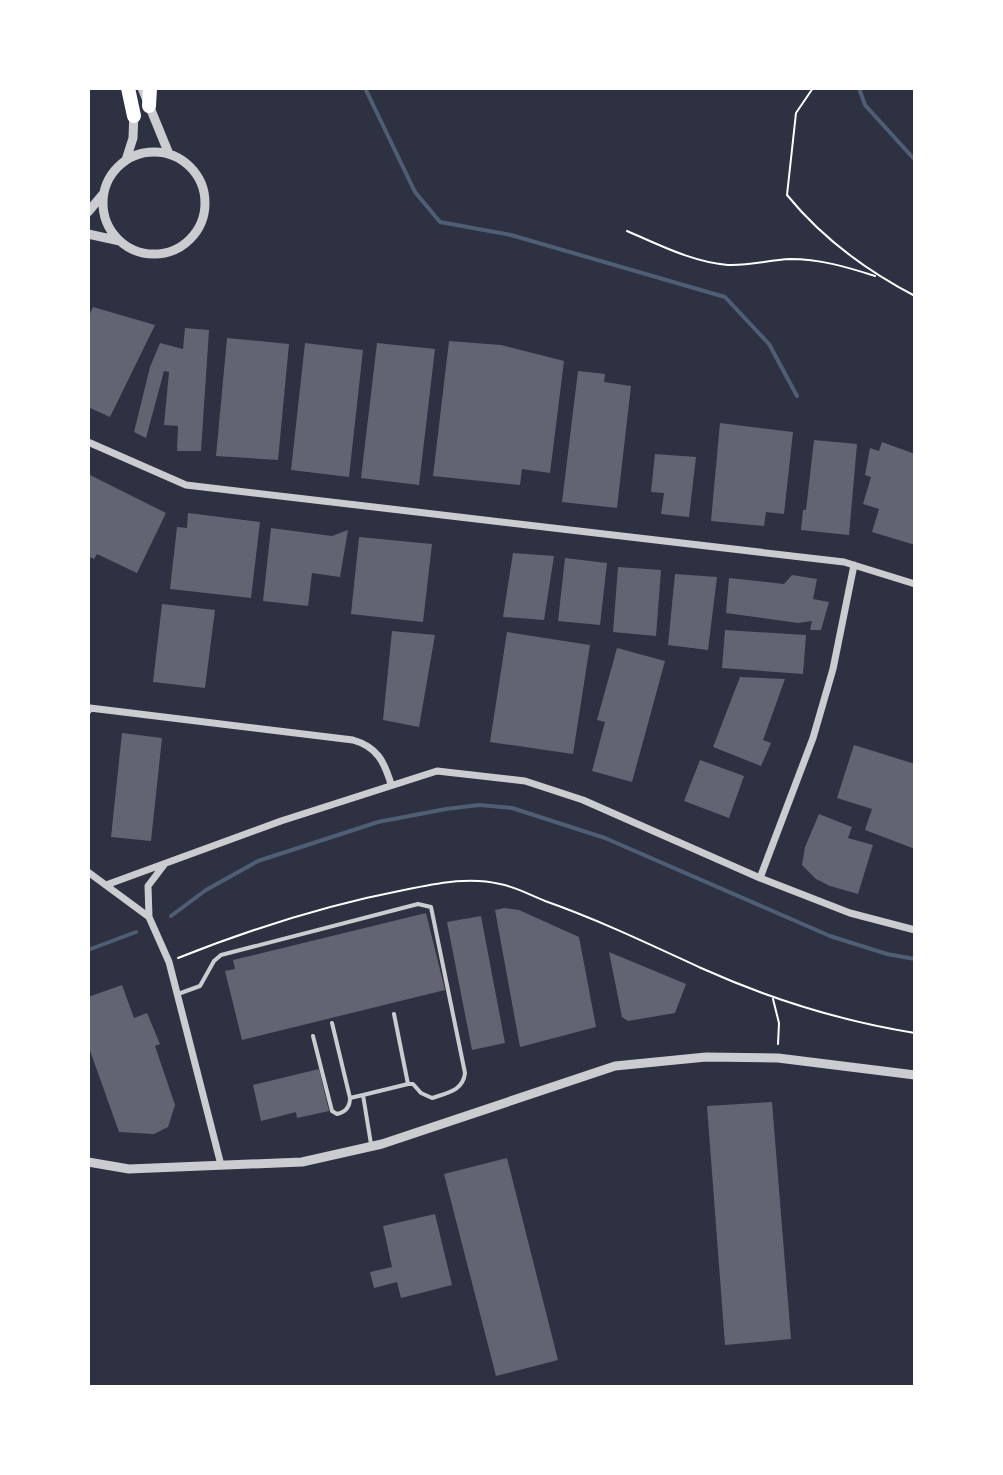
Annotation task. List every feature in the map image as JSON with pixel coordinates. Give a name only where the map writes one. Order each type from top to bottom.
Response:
[{"type":"highway","points":[[131,88],[134,116]]},
{"type":"highway","points":[[149,106],[150,88]]},
{"type":"street","points":[[142,88],[169,154]]},
{"type":"street","points":[[88,212],[126,160],[133,138],[134,116]]},
{"type":"street","points":[[88,234],[121,241],[143,252],[167,253],[182,246],[199,227],[206,204],[203,187],[190,167],[169,154],[155,152],[126,160]]},
{"type":"street","points":[[104,193],[106,220],[121,241]]},
{"type":"street","points":[[88,442],[186,485],[854,565],[915,584]]},
{"type":"street","points":[[760,878],[813,738],[833,669],[854,565]]},
{"type":"street","points":[[88,711],[90,708],[353,740],[365,743],[382,757],[391,784]]},
{"type":"street","points":[[106,885],[391,784],[437,771],[525,781],[583,800],[760,878],[850,913],[915,930]]},
{"type":"street","points":[[165,863],[148,886],[149,917],[169,962],[221,1165]]},
{"type":"street","points":[[88,872],[149,917]]},
{"type":"street","points":[[88,1162],[129,1169],[302,1162],[372,1147],[615,1066],[706,1057],[778,1058],[915,1075]]},
{"type":"lane","points":[[178,994],[200,986],[214,961],[221,955],[426,904],[431,907],[465,1073],[464,1082],[458,1089],[432,1098],[421,1093],[413,1084],[350,1098]]},
{"type":"lane","points":[[394,1014],[408,1084]]},
{"type":"lane","points":[[313,1036],[332,1111],[337,1114],[344,1112],[350,1098],[332,1023]]},
{"type":"lane","points":[[363,1095],[372,1147]]},
{"type":"path","points":[[813,88],[796,113],[787,195],[801,212],[877,276]]},
{"type":"path","points":[[627,231],[684,256],[725,265],[755,265],[788,259],[828,262],[877,276],[915,296]]},
{"type":"path","points":[[169,962],[231,937],[363,898],[460,881],[483,882],[500,884],[579,912],[773,997],[834,1017],[915,1033]]},
{"type":"path","points":[[773,997],[779,1023],[778,1058]]},
{"type":"building","points":[[93,307],[155,325],[110,417],[88,407],[88,318]]},
{"type":"building","points":[[185,328],[209,330],[201,451],[177,451],[178,426],[164,425],[169,372],[164,371],[146,438],[134,432],[150,367],[160,343],[183,349]]},
{"type":"building","points":[[227,338],[289,344],[278,460],[216,456]]},
{"type":"building","points":[[449,341],[501,345],[564,361],[550,473],[522,469],[520,485],[433,476]]},
{"type":"building","points":[[305,343],[363,350],[349,477],[291,470]]},
{"type":"building","points":[[377,343],[435,349],[419,485],[361,478]]},
{"type":"building","points":[[578,371],[605,374],[604,382],[631,386],[617,508],[562,502]]},
{"type":"building","points":[[720,423],[793,432],[784,514],[766,512],[764,526],[711,521]]},
{"type":"building","points":[[814,440],[857,444],[849,535],[801,530]]},
{"type":"building","points":[[882,442],[915,454],[915,545],[872,532],[879,509],[863,504],[871,477],[865,475],[870,448],[879,451]]},
{"type":"building","points":[[655,454],[696,457],[689,517],[661,514],[664,493],[651,492]]},
{"type":"building","points":[[88,474],[166,513],[137,573],[97,554],[94,559],[88,556]]},
{"type":"building","points":[[188,513],[260,522],[251,598],[170,589],[177,527],[187,528]]},
{"type":"building","points":[[271,528],[332,536],[348,530],[340,577],[312,573],[308,606],[263,601]]},
{"type":"building","points":[[359,537],[432,544],[423,622],[351,614]]},
{"type":"building","points":[[513,553],[554,556],[544,620],[503,617]]},
{"type":"building","points":[[565,558],[607,563],[600,625],[558,621]]},
{"type":"building","points":[[618,567],[661,570],[656,636],[613,632]]},
{"type":"building","points":[[675,574],[717,577],[708,650],[668,645]]},
{"type":"building","points":[[792,575],[817,579],[813,599],[829,602],[821,630],[810,630],[812,621],[798,623],[726,613],[729,578],[784,584]]},
{"type":"building","points":[[162,604],[215,610],[205,688],[153,682]]},
{"type":"building","points":[[725,630],[806,635],[803,674],[722,668]]},
{"type":"building","points":[[392,631],[435,635],[419,727],[383,720]]},
{"type":"building","points":[[507,632],[590,645],[573,754],[490,742]]},
{"type":"building","points":[[617,648],[665,661],[632,782],[592,771],[605,722],[597,720]]},
{"type":"building","points":[[740,677],[785,679],[763,740],[771,743],[761,766],[713,747]]},
{"type":"building","points":[[122,733],[162,738],[151,841],[111,837]]},
{"type":"building","points":[[854,745],[915,764],[915,849],[865,830],[872,809],[837,798]]},
{"type":"building","points":[[700,760],[744,776],[729,818],[684,801]]},
{"type":"building","points":[[819,814],[852,827],[848,838],[873,845],[858,894],[816,879],[802,865],[805,847]]},
{"type":"building","points":[[495,910],[519,910],[579,937],[596,1027],[520,1047]]},
{"type":"building","points":[[426,913],[445,990],[242,1040],[225,971],[235,969],[233,960]]},
{"type":"building","points":[[481,916],[505,1043],[472,1050],[447,922]]},
{"type":"building","points":[[609,952],[686,984],[675,1013],[628,1021],[622,1017]]},
{"type":"building","points":[[122,985],[134,1018],[147,1013],[160,1044],[155,1046],[175,1105],[168,1127],[154,1134],[119,1132],[88,1045],[88,997]]},
{"type":"building","points":[[319,1069],[329,1111],[297,1118],[296,1112],[261,1121],[253,1085]]},
{"type":"building","points":[[772,1102],[791,1339],[725,1345],[707,1106]]},
{"type":"building","points":[[507,1158],[558,1360],[496,1376],[444,1174]]},
{"type":"building","points":[[435,1214],[452,1285],[401,1298],[397,1282],[374,1288],[370,1272],[392,1267],[383,1226]]},
{"type":"waterway","points":[[365,88],[415,192],[440,222],[511,235],[725,297],[769,344],[797,396]]},
{"type":"waterway","points":[[859,88],[865,105],[915,160]]},
{"type":"waterway","points":[[171,916],[206,890],[258,861],[378,822],[479,805],[512,808],[605,838],[830,936],[887,954],[915,959]]},
{"type":"waterway","points":[[88,950],[136,932]]}]
